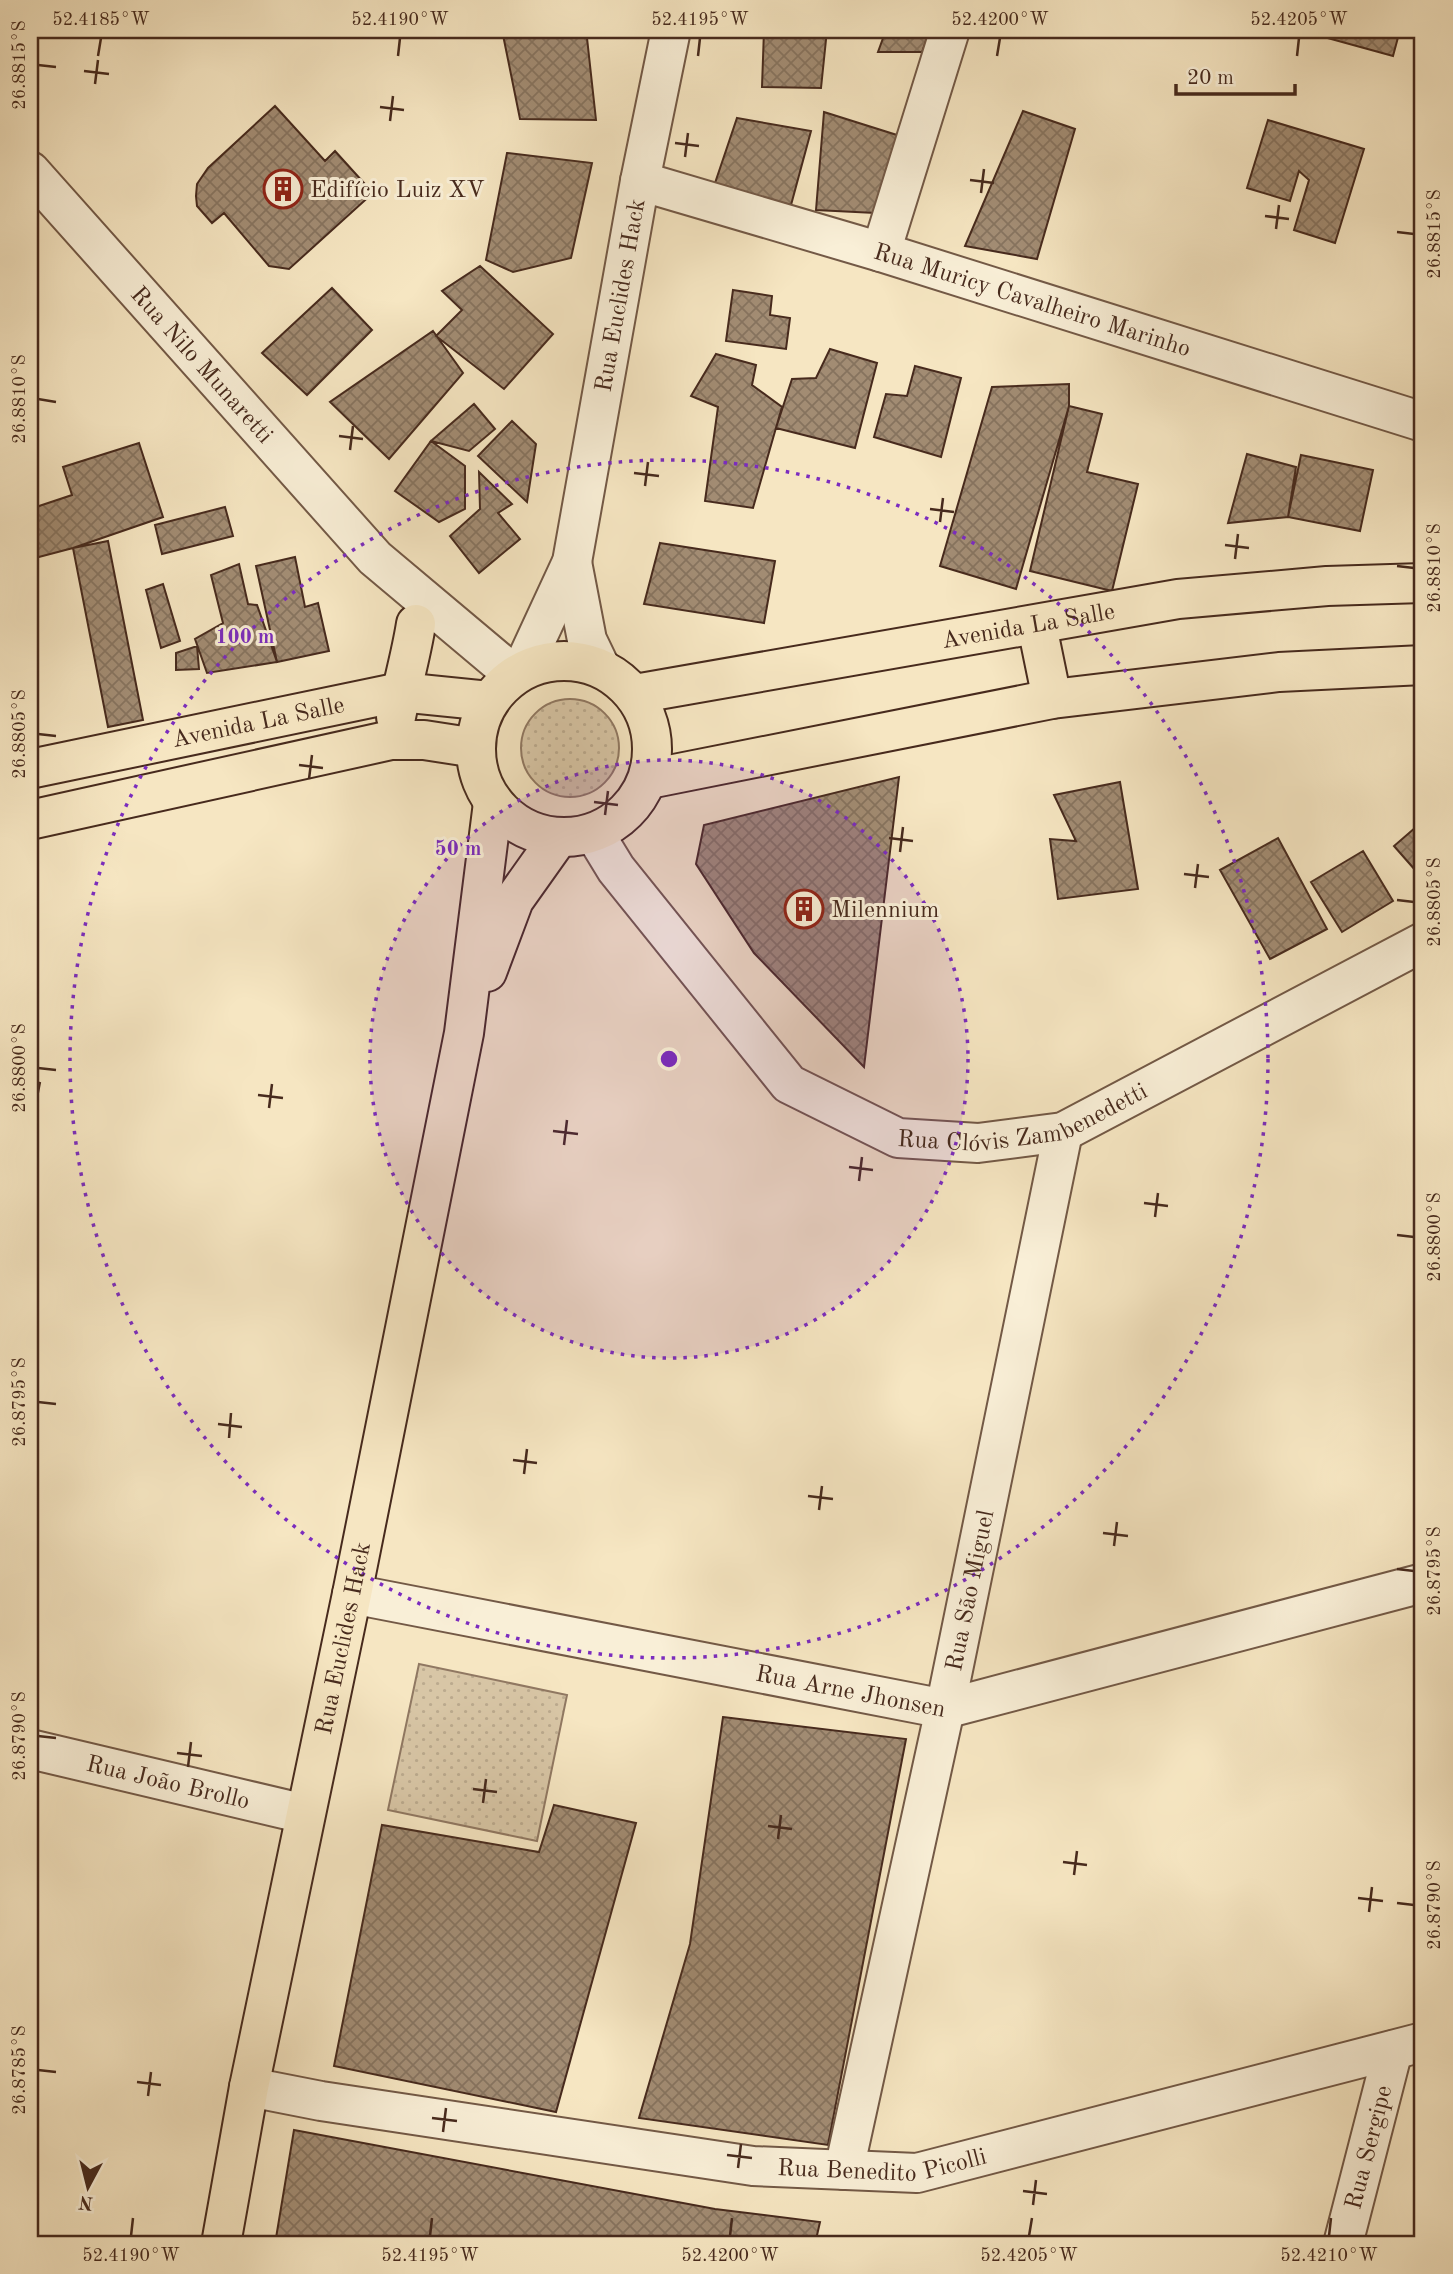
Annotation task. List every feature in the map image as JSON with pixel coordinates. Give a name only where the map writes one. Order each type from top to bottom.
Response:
[{"type":"main road","name":"Avenida La Salle","points":[[635,695],[1178,599],[1327,586],[1423,583]]},
{"type":"main road","points":[[391,740],[416,624]]},
{"type":"main road","points":[[1037,626],[1052,699]]},
{"type":"main road","points":[[556,661],[600,667],[635,695],[653,735],[649,779],[631,810],[576,836],[522,828],[494,803],[480,777],[475,748],[481,720],[504,685],[556,661]]},
{"type":"main road","points":[[649,779],[1052,699],[1279,672],[1423,665]]},
{"type":"main road","name":"Avenida La Salle","points":[[30,769],[400,692],[504,685]]},
{"type":"main road","name":"Avenida La Salle","points":[[30,820],[391,740],[424,740],[475,748]]},
{"type":"main road","name":"Rua Euclides Hack","points":[[221,2244],[250,2087],[464,1033],[494,803]]},
{"type":"main road","name":"Rua Euclides Hack","points":[[464,1033],[514,900],[576,836]]},
{"type":"street","name":"Rua Euclides Hack","points":[[504,685],[572,562],[640,181],[671,30]]},
{"type":"street","points":[[881,251],[950,30]]},
{"type":"street","name":"Rua Nilo Munaretti","points":[[30,171],[375,558],[504,685]]},
{"type":"street","name":"Rua Muricy Cavalheiro Marinho","points":[[640,181],[881,251],[1423,422]]},
{"type":"street","name":"Rua Nilo Munaretti","points":[[375,558],[416,624],[504,685]]},
{"type":"street","name":"Rua Euclides Hack","points":[[572,562],[587,640],[600,667]]},
{"type":"street","name":"Rua Clóvis Zambenedetti","points":[[576,836],[616,869],[789,1084],[898,1138],[978,1143],[1063,1132],[1423,942]]},
{"type":"street","name":"Rua São Miguel","points":[[845,2171],[946,1709],[1063,1132]]},
{"type":"street","name":"Rua Arne Jhonsen","points":[[352,1594],[946,1709],[1423,1583]]},
{"type":"street","name":"Rua João Brollo","points":[[30,1749],[305,1814]]},
{"type":"street","name":"Rua Benedito Picolli","points":[[250,2087],[321,2101],[753,2166],[917,2173],[1408,2046]]},
{"type":"street","name":"Rua Sergipe","points":[[1343,2244],[1408,2046]]},
{"type":"shaded area","points":[[570,699],[589,703],[605,713],[615,729],[619,748],[615,767],[605,783],[589,793],[570,797],[551,793],[535,783],[525,767],[521,748],[525,729],[535,713],[551,703]]},
{"type":"shaded area","points":[[419,1664],[567,1695],[537,1841],[388,1810]]},
{"type":"building","points":[[502,30],[587,38],[596,120],[520,119]]},
{"type":"building","points":[[764,30],[827,30],[821,88],[762,87]]},
{"type":"building","points":[[886,30],[930,30],[922,52],[878,52]]},
{"type":"building","points":[[1326,30],[1400,30],[1393,56],[1324,37]]},
{"type":"building","points":[[1423,53],[1423,82],[1417,79]]},
{"type":"building","name":"Edifício Luiz XV","points":[[275,106],[325,161],[335,151],[373,193],[289,269],[269,266],[224,213],[212,223],[197,206],[196,196],[197,184],[208,168]]},
{"type":"building","points":[[1023,111],[1075,129],[1037,259],[965,246]]},
{"type":"building","points":[[824,112],[900,136],[875,213],[816,210]]},
{"type":"building","points":[[737,118],[811,131],[791,205],[714,186]]},
{"type":"building","points":[[1268,120],[1364,149],[1335,243],[1294,230],[1309,180],[1299,171],[1290,201],[1247,188]]},
{"type":"building","points":[[507,153],[592,163],[571,258],[513,272],[486,260]]},
{"type":"building","points":[[480,266],[553,334],[504,389],[436,336],[462,310],[442,291]]},
{"type":"building","points":[[332,288],[372,330],[307,395],[262,353]]},
{"type":"building","points":[[733,290],[772,296],[770,315],[790,318],[786,349],[726,341]]},
{"type":"building","points":[[433,331],[463,373],[389,459],[330,402]]},
{"type":"building","points":[[830,349],[877,363],[855,448],[776,428],[792,379],[816,378]]},
{"type":"building","points":[[716,354],[756,365],[752,385],[782,407],[753,508],[705,501],[718,407],[691,396]]},
{"type":"building","points":[[915,366],[961,378],[941,457],[874,437],[886,394],[907,396]]},
{"type":"building","points":[[1069,384],[1069,406],[1016,589],[940,566],[992,387]]},
{"type":"building","points":[[474,404],[495,429],[469,451],[431,441]]},
{"type":"building","points":[[1069,406],[1102,414],[1087,472],[1138,484],[1112,591],[1030,571]]},
{"type":"building","points":[[512,421],[536,444],[527,502],[478,456]]},
{"type":"building","points":[[431,441],[465,466],[465,509],[439,522],[395,491]]},
{"type":"building","points":[[139,443],[163,517],[35,558],[30,542],[30,509],[72,495],[63,467]]},
{"type":"building","points":[[1247,454],[1296,467],[1288,517],[1228,523]]},
{"type":"building","points":[[1301,455],[1373,470],[1360,531],[1288,517]]},
{"type":"building","points":[[479,472],[512,504],[498,513],[520,539],[479,573],[450,536],[480,509]]},
{"type":"building","points":[[225,507],[233,536],[162,554],[155,525]]},
{"type":"building","points":[[108,541],[143,720],[108,727],[73,548]]},
{"type":"building","points":[[660,543],[775,561],[764,623],[644,604]]},
{"type":"building","points":[[295,557],[305,607],[318,603],[329,651],[277,662],[256,566]]},
{"type":"building","points":[[239,564],[248,604],[257,605],[277,662],[207,673],[195,639],[223,623],[211,575]]},
{"type":"building","points":[[163,584],[180,641],[161,648],[146,590]]},
{"type":"building","points":[[197,646],[199,669],[176,670],[176,653]]},
{"type":"building","name":"Milennium","points":[[899,777],[864,1067],[754,953],[696,864],[704,825]]},
{"type":"building","points":[[1120,782],[1138,889],[1058,899],[1050,839],[1076,841],[1054,795]]},
{"type":"building","points":[[1423,821],[1423,879],[1394,846]]},
{"type":"building","points":[[1278,838],[1327,929],[1270,959],[1220,870]]},
{"type":"building","points":[[1363,851],[1393,901],[1342,932],[1311,882]]},
{"type":"building","points":[[30,1080],[40,1083],[31,1130],[30,1129]]},
{"type":"building","points":[[723,1717],[906,1739],[828,2145],[639,2118],[690,1944]]},
{"type":"building","points":[[554,1805],[636,1823],[556,2112],[334,2066],[382,1825],[539,1852]]},
{"type":"building","points":[[294,2130],[715,2209],[820,2222],[815,2244],[275,2244]]},
{"type":"place","name":"Edifício Luiz XV","points":[[283,189]]},
{"type":"place","name":"Milennium","points":[[804,909]]}]
